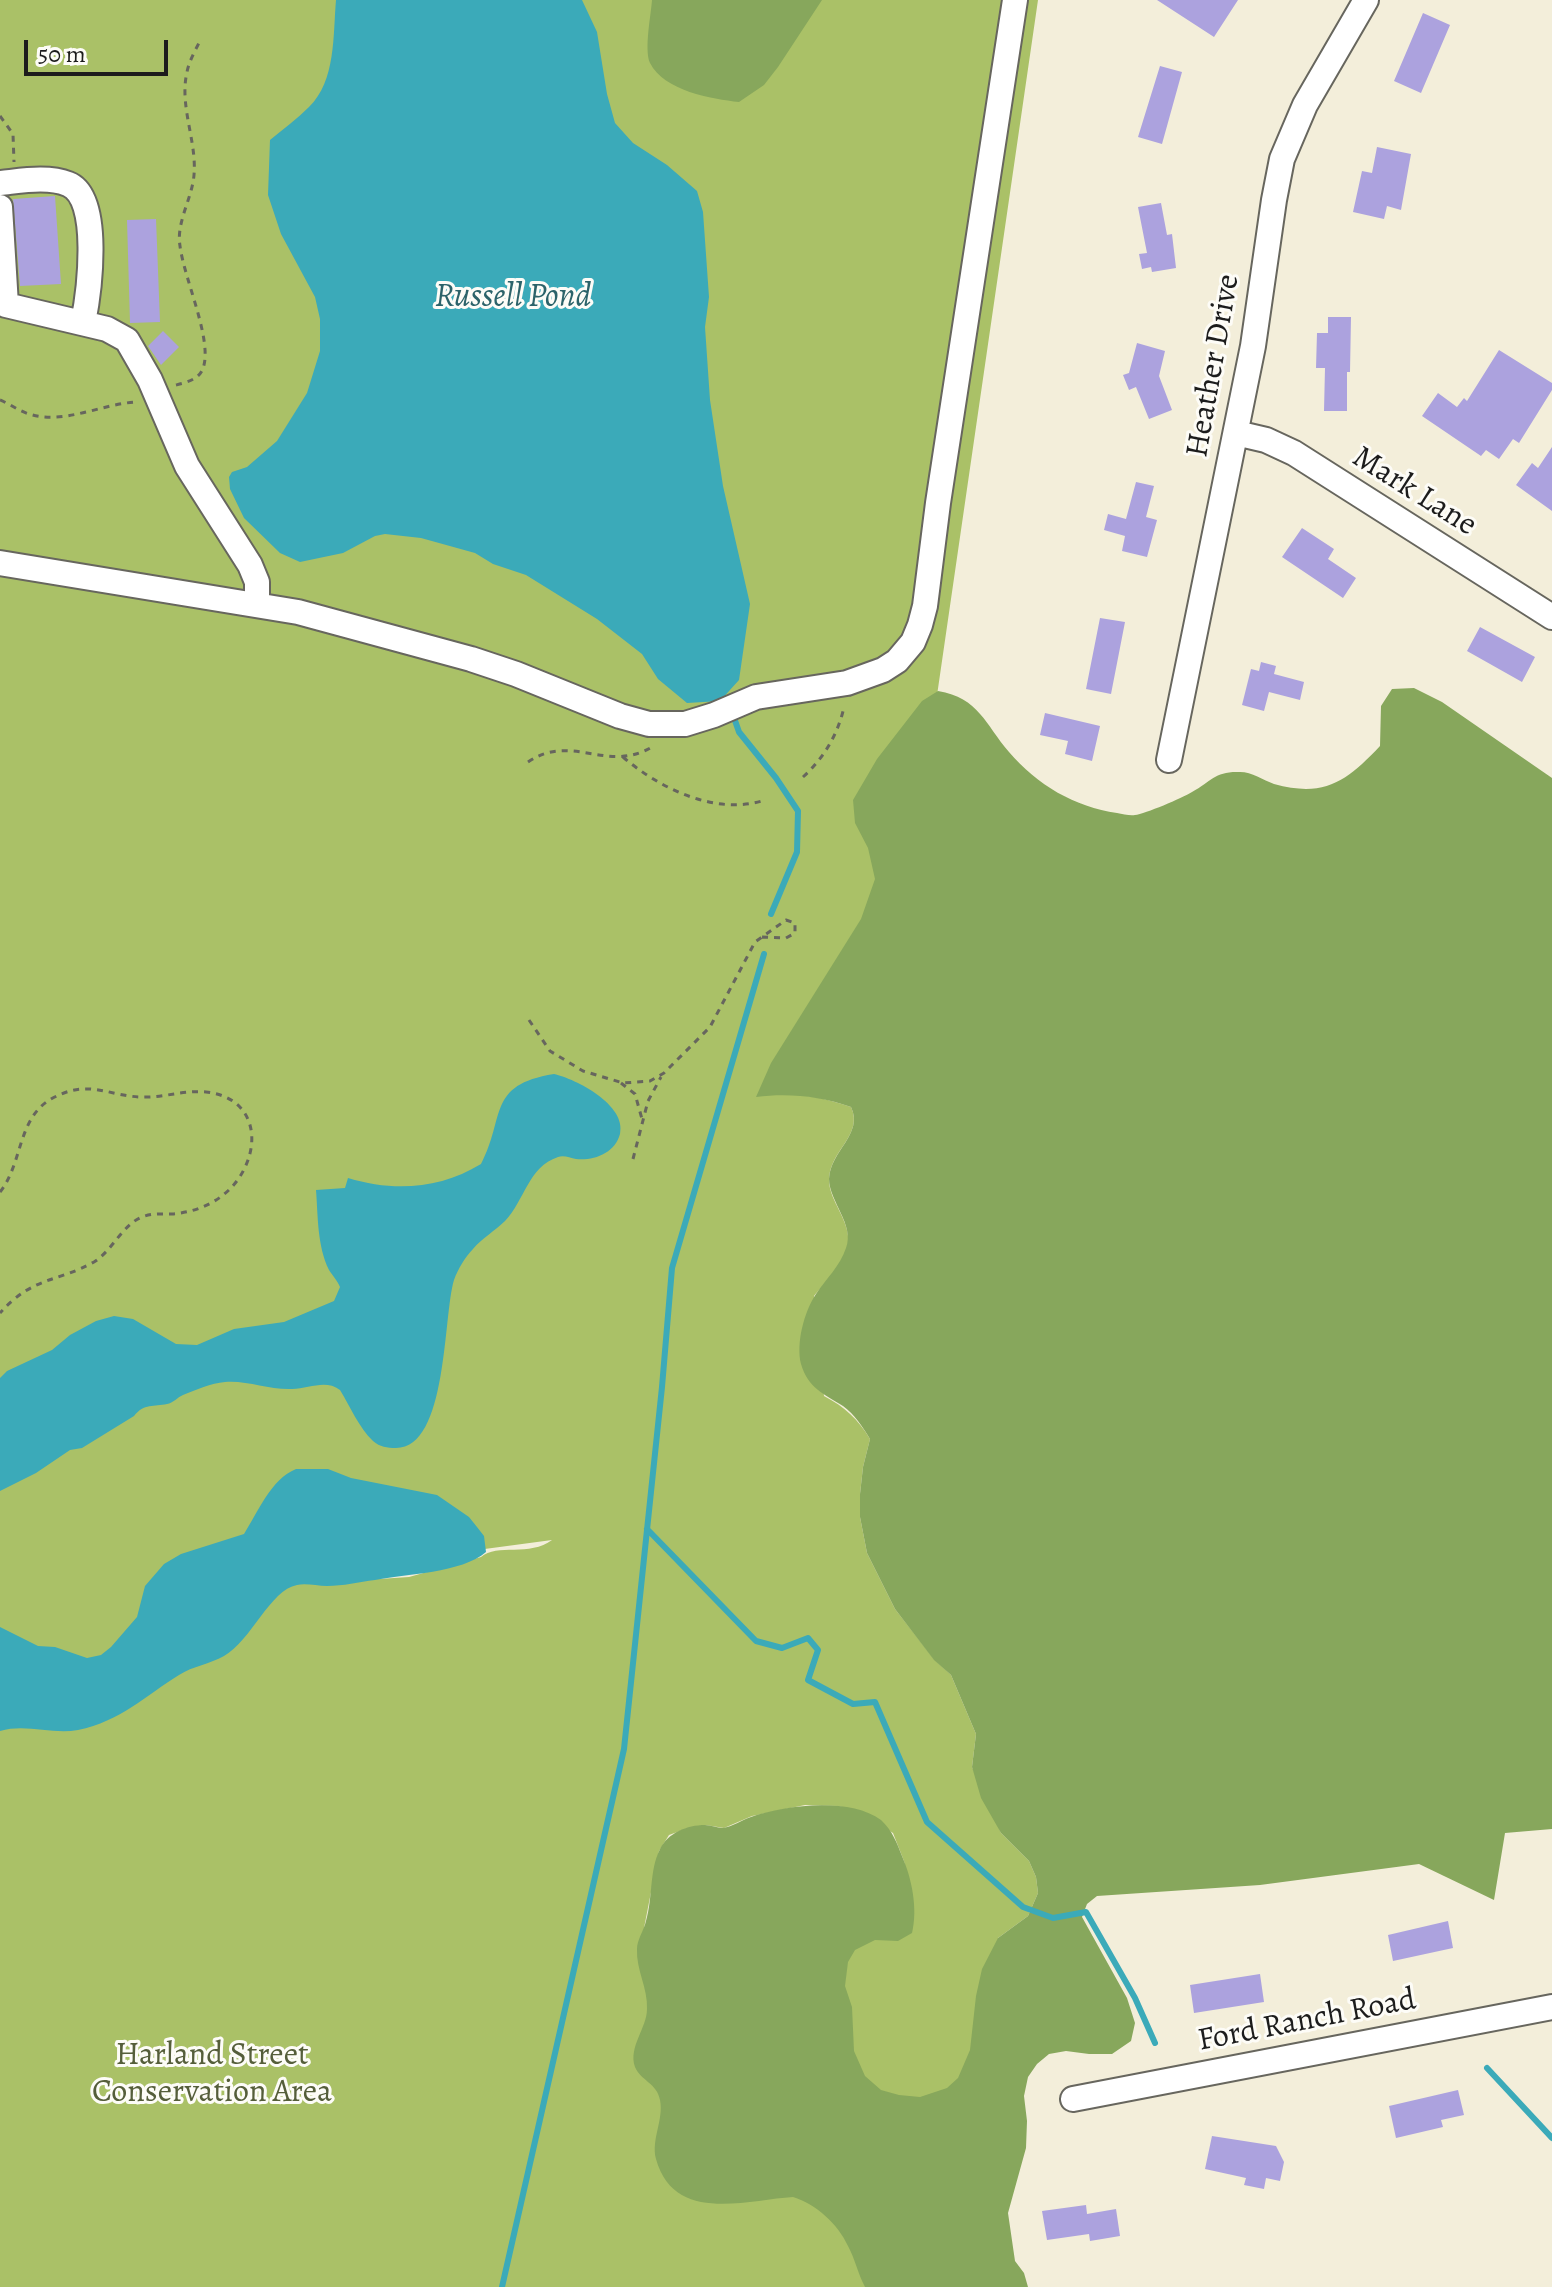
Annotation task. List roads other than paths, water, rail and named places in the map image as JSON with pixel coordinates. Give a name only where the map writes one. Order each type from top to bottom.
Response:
[{"type":"street","points":[[0,563],[257,603],[314,616],[471,659],[639,722],[676,726],[769,694],[847,683],[875,674],[897,661],[913,642],[920,625],[1015,0]]},
{"type":"street","name":"Heather Drive","points":[[1169,760],[1236,433],[1282,159],[1313,88],[1366,0]]},
{"type":"street","points":[[7,182],[65,182],[76,188],[84,198],[88,211],[90,276],[83,323]]},
{"type":"street","points":[[0,207],[6,305],[115,332],[127,340],[137,354],[187,466],[254,573],[257,603]]},
{"type":"street","name":"Mark Lane","points":[[1236,433],[1266,440],[1294,453],[1552,617]]},
{"type":"street","name":"Ford Ranch Road","points":[[1073,2099],[1552,2007]]},
{"type":"water","name":"Russell Pond","points":[[336,0],[582,0],[597,32],[615,123],[633,143],[667,165],[697,191],[703,212],[709,297],[705,327],[710,400],[723,486],[750,604],[739,680],[720,701],[687,703],[658,679],[642,654],[597,619],[526,575],[493,564],[475,553],[421,538],[385,534],[343,553],[300,562],[280,553],[244,518],[230,489],[229,477],[232,472],[247,467],[277,441],[307,393],[320,351],[320,319],[315,297],[281,234],[268,195],[270,140],[309,107],[324,84],[332,57]]},
{"type":"water","points":[[554,1074],[575,1081],[608,1104],[620,1123],[620,1134],[609,1151],[597,1157],[560,1156],[540,1168],[512,1213],[465,1259],[454,1280],[450,1297],[434,1404],[425,1427],[413,1442],[396,1448],[376,1443],[363,1430],[340,1390],[329,1385],[283,1389],[225,1382],[198,1389],[169,1403],[142,1409],[82,1448],[70,1450],[36,1473],[0,1491],[0,1378],[7,1371],[52,1350],[70,1335],[96,1321],[114,1316],[133,1319],[176,1344],[197,1345],[234,1329],[284,1322],[334,1301],[340,1287],[322,1251],[316,1190],[345,1188],[348,1178],[382,1185],[416,1186],[465,1172],[481,1164],[501,1106],[508,1095],[517,1086],[532,1079]]},
{"type":"water","points":[[296,1469],[328,1469],[351,1478],[437,1495],[469,1517],[484,1536],[486,1552],[463,1564],[433,1572],[339,1585],[297,1585],[278,1596],[234,1649],[184,1672],[107,1721],[68,1731],[20,1728],[0,1731],[0,1627],[38,1646],[55,1647],[87,1658],[101,1655],[137,1617],[145,1586],[164,1564],[181,1554],[244,1534],[272,1488]]},
{"type":"waterway","points":[[732,712],[739,732],[798,811],[797,852],[771,914]]},
{"type":"waterway","points":[[502,2287],[624,1749],[672,1268],[764,954]]},
{"type":"waterway","points":[[647,1529],[756,1641],[782,1648],[808,1638],[818,1650],[808,1680],[853,1704],[875,1702],[927,1822],[1023,1907],[1053,1918],[1086,1912],[1135,1998],[1155,2043]]},
{"type":"waterway","points":[[1487,2068],[1552,2138]]},
{"type":"park label","name":"Harland Street Conservation Area","points":[[212,2074]]}]
